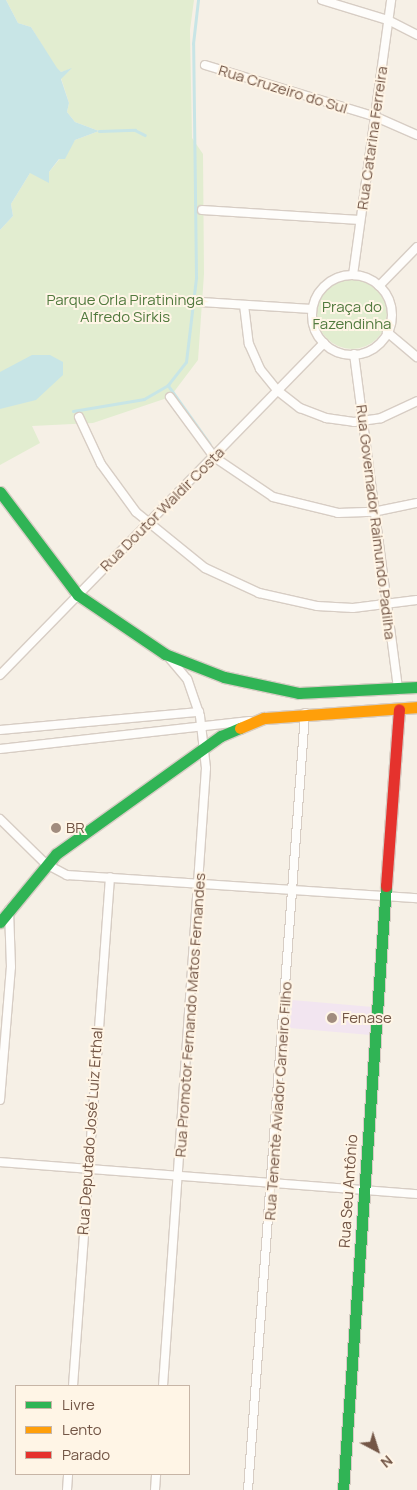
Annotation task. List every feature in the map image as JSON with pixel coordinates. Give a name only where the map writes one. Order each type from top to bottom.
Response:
[{"type":"main road","points":[[0,492],[78,595],[165,654],[224,677],[299,693],[398,690],[417,687]]},
{"type":"main road","points":[[0,922],[46,864],[100,819],[206,746],[256,720],[305,713],[417,707]]},
{"type":"main road","name":"Rua Seu Antônio","points":[[343,1490],[399,709]]},
{"type":"street","points":[[322,0],[388,20],[417,34]]},
{"type":"street","name":"Rua Catarina Ferreira","points":[[353,275],[391,0]]},
{"type":"street","name":"Rua Cruzeiro do Sul","points":[[205,65],[376,117],[417,135]]},
{"type":"street","points":[[202,210],[360,220]]},
{"type":"street","points":[[379,286],[417,247]]},
{"type":"street","points":[[353,275],[379,286],[391,308],[387,332],[374,347],[354,354],[324,343],[313,325],[312,309],[326,284],[353,275]]},
{"type":"street","points":[[201,302],[312,309]]},
{"type":"street","points":[[244,305],[254,357],[278,391],[312,414],[364,421],[395,414],[417,401]]},
{"type":"street","points":[[387,332],[417,357]]},
{"type":"street","name":"Rua Doutor Waldir Costa","points":[[0,675],[324,343]]},
{"type":"street","name":"Rua Governador Raimundo Padilha","points":[[354,354],[364,421],[373,512],[398,690]]},
{"type":"street","points":[[170,397],[214,457],[253,487],[295,505],[338,513],[373,512],[417,503]]},
{"type":"street","points":[[79,417],[101,464],[148,524],[205,568],[259,592],[317,606],[386,606],[417,600]]},
{"type":"street","name":"Rua Promotor Fernando Matos Fernandes","points":[[163,1385],[201,882],[206,746],[199,712],[180,668],[165,654]]},
{"type":"street","points":[[0,730],[199,712]]},
{"type":"street","name":"Rua Tenente Aviador Carneiro Filho","points":[[248,1490],[305,713]]},
{"type":"street","points":[[0,749],[256,720]]},
{"type":"street","points":[[0,819],[46,864],[67,874],[417,898]]},
{"type":"street","name":"Rua Deputado José Luiz Erthal","points":[[73,1385],[86,1169],[110,877]]},
{"type":"street","points":[[0,1100],[11,967],[9,910]]},
{"type":"street","points":[[0,1162],[417,1194]]},
{"type":"street","points":[[66,1490],[68,1475]]},
{"type":"street","points":[[155,1490],[156,1475]]},
{"type":"shaded area","name":"Fenase","points":[[292,1000],[376,1007],[373,1035],[290,1028]]},
{"type":"green space","name":"Parque Orla Piratininga Alfredo Sirkis","points":[[6,0],[194,0],[190,30],[192,138],[203,154],[204,274],[198,360],[170,397],[93,423],[32,426],[40,443],[0,465],[0,230],[13,216],[11,204],[30,173],[49,172],[75,140],[99,131],[75,122],[67,112],[69,103],[61,78],[71,69],[61,72],[56,68],[31,27],[18,23]]},
{"type":"green space","name":"Praça do Fazendinha","points":[[352,279],[371,285],[381,295],[387,314],[381,333],[371,343],[352,349],[333,343],[323,333],[317,314],[323,295],[333,285]]},
{"type":"water","points":[[0,0],[6,0],[18,23],[31,27],[61,72],[72,68],[61,79],[69,103],[67,112],[75,122],[99,131],[75,140],[65,159],[59,159],[49,172],[49,183],[30,173],[11,204],[13,216],[0,230]]},
{"type":"water","points":[[32,355],[50,355],[63,362],[63,375],[36,400],[0,409],[0,372]]},
{"type":"waterway","points":[[73,411],[144,399],[168,385],[186,362],[196,278],[193,44],[198,0]]},
{"type":"waterway","points":[[99,131],[135,130],[145,135]]},
{"type":"waterway","points":[[168,385],[210,444]]},
{"type":"traffic: fast","points":[[0,492],[78,595],[165,654],[224,677],[299,693],[417,687]]},
{"type":"traffic: fast","points":[[0,922],[56,854],[221,736],[240,728]]},
{"type":"traffic: fast","points":[[343,1490],[386,886]]},
{"type":"traffic: slow","points":[[240,728],[264,718],[417,707]]},
{"type":"traffic: jam","points":[[386,886],[399,709]]},
{"type":"place","name":"BR","points":[[56,828]]},
{"type":"place","name":"Fenase","points":[[332,1018]]}]
